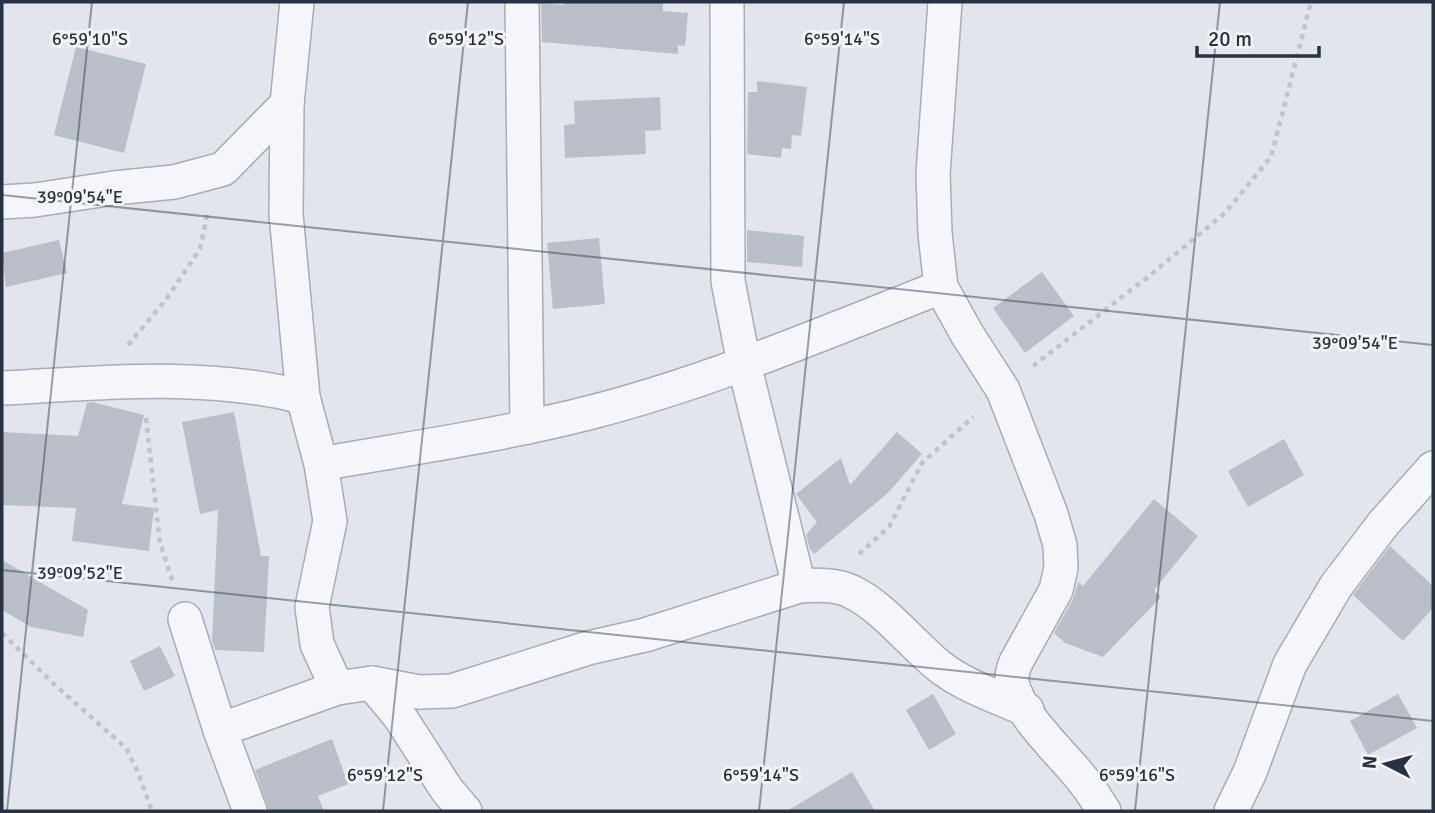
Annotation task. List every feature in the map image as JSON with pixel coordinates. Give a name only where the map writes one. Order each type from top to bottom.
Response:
[{"type":"street","points":[[297,2],[287,104],[286,214],[303,397],[321,464],[330,521],[312,607],[317,644],[337,688]]},
{"type":"street","points":[[522,2],[527,427]]},
{"type":"street","points":[[727,2],[728,281],[744,364],[811,585]]},
{"type":"street","points":[[945,2],[933,174],[935,233],[941,287],[1003,390],[1051,514],[1060,545],[1061,568],[1056,590],[1012,671],[1012,682],[1017,696],[1038,726],[1086,783],[1104,811]]},
{"type":"street","points":[[2,202],[174,182],[223,169],[287,104]]},
{"type":"street","points":[[321,464],[527,427],[594,411],[744,364],[941,287]]},
{"type":"street","points":[[2,388],[142,380],[263,387],[303,397]]},
{"type":"street","points":[[1231,811],[1250,772],[1290,664],[1329,597],[1382,524],[1433,468]]},
{"type":"street","points":[[220,730],[337,688],[372,683],[419,692],[452,691],[589,648],[645,635],[811,585],[852,591],[872,605],[940,667],[965,682],[1027,710]]},
{"type":"street","points":[[185,619],[220,730],[250,811]]},
{"type":"street","points":[[372,683],[400,718],[447,790],[465,811]]},
{"type":"path","points":[[811,585],[889,527],[922,463],[1003,390],[1225,213],[1271,157],[1311,2]]},
{"type":"path","points":[[90,383],[131,342],[165,301],[200,249],[210,202],[223,169]]},
{"type":"path","points":[[142,380],[160,543],[185,619]]},
{"type":"path","points":[[2,633],[126,748],[152,811]]},
{"type":"building","points":[[564,2],[663,2],[663,11],[688,13],[685,46],[678,45],[678,54],[542,42],[541,3],[563,5]]},
{"type":"building","points":[[76,47],[146,64],[124,153],[54,135]]},
{"type":"building","points":[[757,81],[807,87],[801,136],[792,135],[791,149],[782,148],[781,158],[747,154],[748,92],[757,92]]},
{"type":"building","points":[[660,97],[661,130],[645,131],[646,154],[565,158],[564,125],[575,124],[574,101]]},
{"type":"building","points":[[747,230],[804,236],[802,267],[747,262]]},
{"type":"building","points":[[599,238],[605,304],[553,309],[547,243]]},
{"type":"building","points":[[59,240],[67,273],[6,287],[2,253]]},
{"type":"building","points":[[1042,272],[1074,316],[1025,353],[993,308]]},
{"type":"building","points":[[87,403],[144,415],[122,504],[154,508],[149,551],[72,541],[76,508],[2,505],[2,432],[78,436]]},
{"type":"building","points":[[234,412],[261,556],[269,556],[264,652],[215,650],[212,640],[218,510],[200,514],[182,422]]},
{"type":"building","points":[[897,432],[922,454],[887,494],[814,554],[806,535],[817,522],[796,494],[841,458],[850,485]]},
{"type":"building","points":[[1284,439],[1304,475],[1248,507],[1228,471]]},
{"type":"building","points":[[1154,499],[1198,536],[1154,590],[1161,597],[1103,657],[1065,643],[1054,633],[1073,599],[1078,582],[1083,586]]},
{"type":"building","points":[[1390,546],[1433,586],[1433,608],[1403,641],[1353,595]]},
{"type":"building","points":[[2,560],[88,610],[83,637],[31,627],[2,610]]},
{"type":"building","points":[[160,646],[175,676],[144,691],[130,661]]},
{"type":"building","points":[[933,694],[956,734],[929,750],[906,710]]},
{"type":"building","points":[[1398,694],[1417,728],[1368,755],[1350,721]]},
{"type":"building","points":[[332,739],[348,784],[318,796],[324,811],[269,811],[255,770]]},
{"type":"building","points":[[852,772],[875,811],[787,811]]}]
